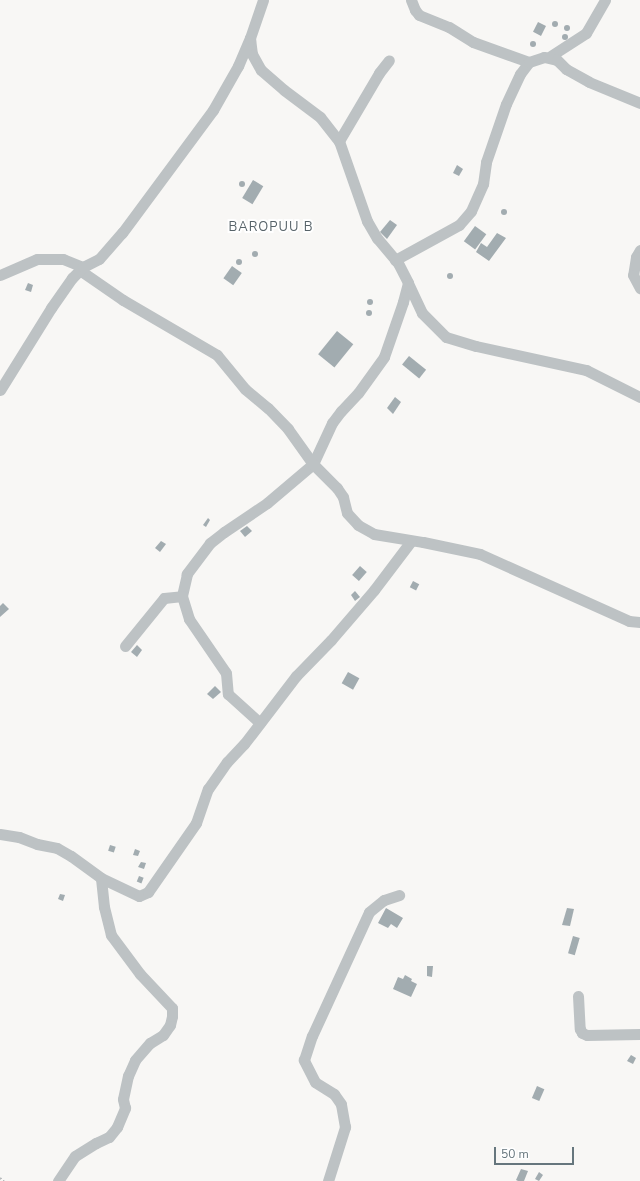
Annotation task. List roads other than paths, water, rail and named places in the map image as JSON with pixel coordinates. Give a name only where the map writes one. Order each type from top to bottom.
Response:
[{"type":"street","points":[[0,390],[51,308],[72,278],[82,269],[99,259],[122,232],[213,110],[238,66],[250,38],[263,0]]},
{"type":"street","points":[[411,0],[419,15],[449,27],[473,42],[529,62]]},
{"type":"street","points":[[549,58],[586,33],[605,0]]},
{"type":"street","points":[[250,38],[252,54],[261,70],[284,90],[320,117],[339,141],[367,221],[377,238],[395,260],[408,282],[422,313],[446,337],[476,346],[586,370],[640,397]]},
{"type":"street","points":[[395,260],[458,225],[471,211],[483,184],[486,162],[506,104],[520,74],[529,62],[544,57],[557,60],[566,69],[589,82],[640,103]]},
{"type":"street","points":[[339,141],[379,73],[389,60]]},
{"type":"street","points":[[640,250],[636,257],[633,275],[640,288]]},
{"type":"street","points":[[0,275],[37,259],[63,259],[82,269],[130,304],[217,355],[245,389],[268,408],[288,429],[313,464],[337,488],[343,497],[347,513],[358,525],[374,534],[423,542],[480,554],[629,621],[640,622]]},
{"type":"street","points":[[260,723],[228,694],[226,672],[189,619],[182,596],[187,574],[210,543],[267,503],[313,464],[332,423],[341,410],[358,393],[384,357],[403,302],[408,282]]},
{"type":"street","points":[[0,834],[19,837],[37,844],[57,848],[71,856],[101,878],[139,896],[148,892],[196,823],[208,789],[227,762],[260,723],[296,676],[352,616],[411,541]]},
{"type":"street","points":[[125,646],[164,598],[182,596]]},
{"type":"street","points":[[58,1181],[75,1156],[96,1143],[109,1138],[117,1127],[125,1108],[123,1099],[128,1076],[135,1060],[150,1043],[163,1035],[170,1025],[172,1016],[172,1008],[140,974],[112,935],[104,907],[101,878]]},
{"type":"street","points":[[328,1181],[345,1127],[341,1104],[334,1094],[316,1082],[304,1060],[312,1036],[369,912],[384,900],[399,895]]},
{"type":"street","points":[[578,996],[580,1029],[582,1033],[587,1035],[640,1034]]},
{"type":"district","name":"BAROPUU B","points":[[271,227]]}]
